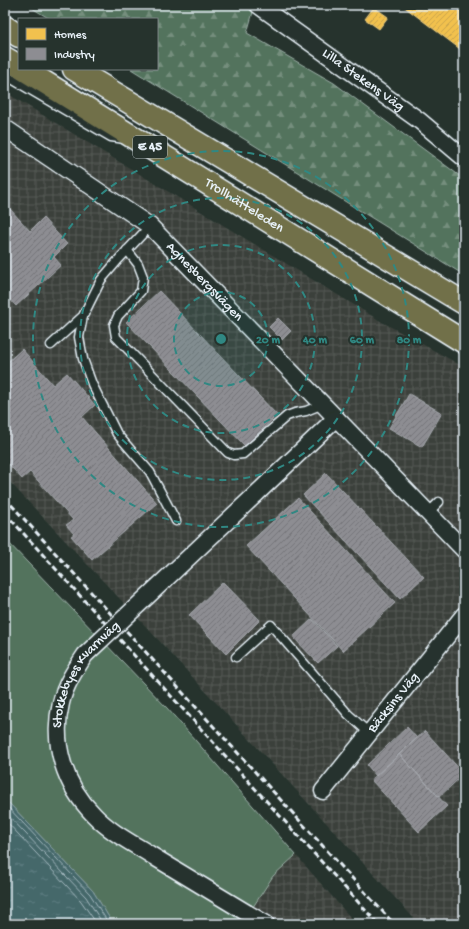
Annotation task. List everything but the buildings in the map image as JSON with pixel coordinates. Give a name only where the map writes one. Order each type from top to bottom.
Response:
[{"type":"highway","points":[[5,27],[18,35]]},
{"type":"highway","points":[[5,58],[18,65]]},
{"type":"highway","name":"Trollhätteleden","points":[[25,70],[464,342]]},
{"type":"highway","name":"Trollhätteleden","points":[[76,70],[464,303]]},
{"type":"street","name":"Lilla Stekens Väg","points":[[258,5],[399,105],[464,158]]},
{"type":"street","name":"Agnesbergsvägen","points":[[5,128],[150,226],[464,550]]},
{"type":"street","name":"Stokkebyes Kvarnväg","points":[[266,924],[126,839],[94,816],[71,785],[63,766],[58,726],[61,704],[67,685],[85,655],[336,418]]},
{"type":"street","name":"Bäcksins Väg","points":[[323,791],[464,614]]},
{"type":"lane","points":[[5,75],[111,137],[143,142]]},
{"type":"lane","points":[[150,226],[101,280],[83,316],[79,337],[83,360],[92,384],[117,434],[150,472],[176,521]]},
{"type":"lane","points":[[127,250],[138,264],[143,277],[141,291],[118,316],[114,325],[116,337],[228,452],[234,455],[243,454],[287,416],[295,413],[306,412],[323,404]]},
{"type":"lane","points":[[51,345],[83,316]]},
{"type":"lane","points":[[428,513],[439,502]]},
{"type":"lane","points":[[236,657],[271,625],[348,714],[369,733]]},
{"type":"shaded area","points":[[5,92],[382,322],[464,367],[464,924],[419,924],[151,632],[5,477]]},
{"type":"shaded area","points":[[296,855],[356,924],[242,924],[273,876]]},
{"type":"green space","points":[[27,5],[255,5],[247,33],[334,83],[464,179],[464,275],[133,70],[158,70],[158,18],[48,18]]},
{"type":"green space","points":[[5,539],[167,708],[296,855],[273,876],[242,924],[113,924],[93,891],[5,799],[5,766],[8,763],[5,759]]},
{"type":"water","points":[[5,799],[93,891],[113,924],[5,924]]},
{"type":"railway","points":[[5,498],[394,924]]},
{"type":"railway","points":[[5,513],[378,924]]}]
